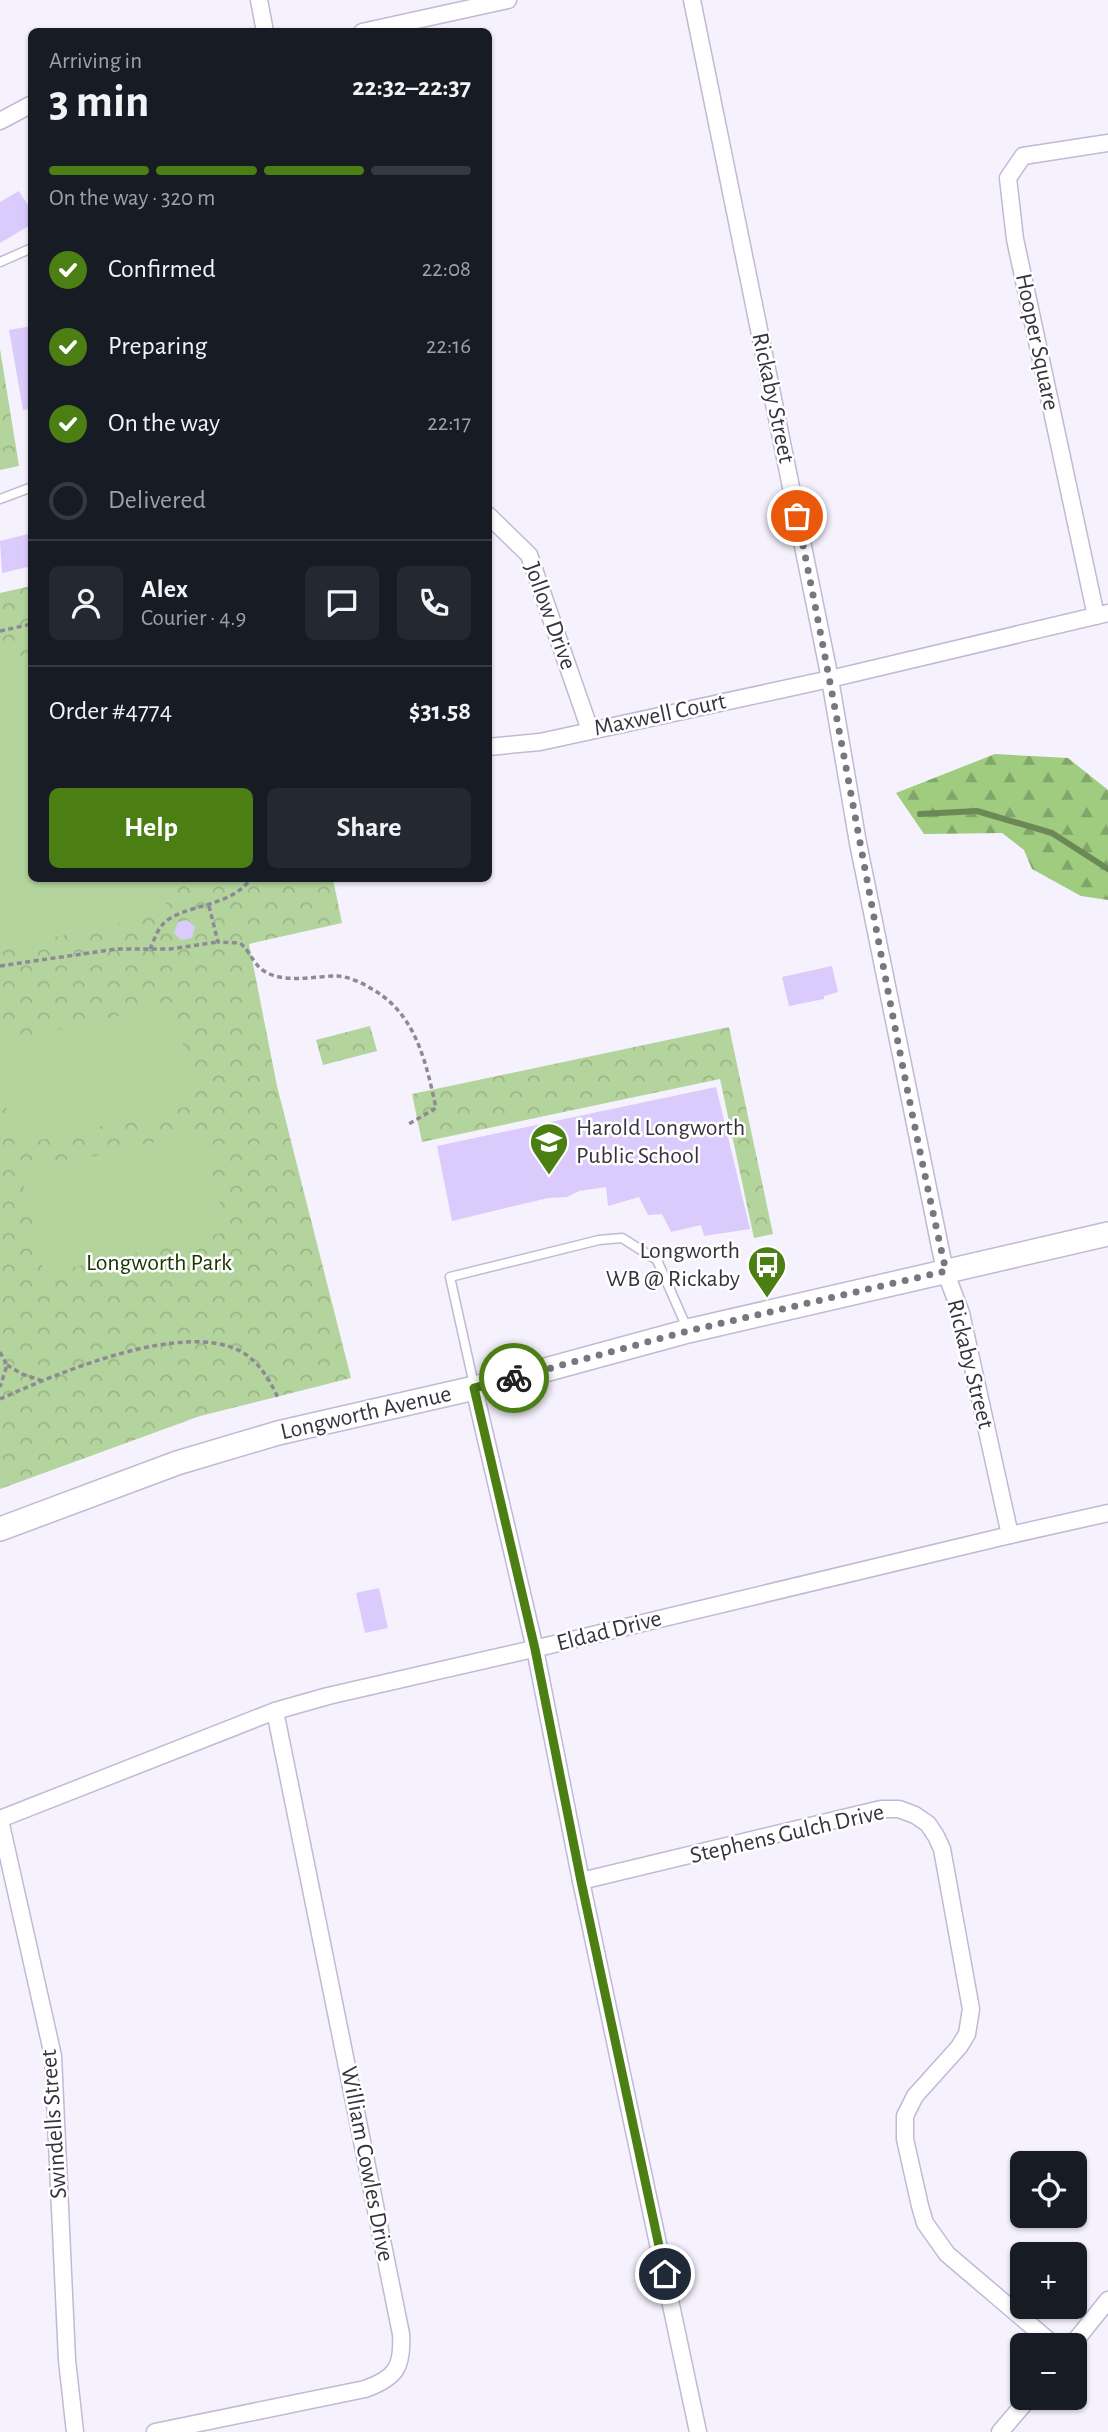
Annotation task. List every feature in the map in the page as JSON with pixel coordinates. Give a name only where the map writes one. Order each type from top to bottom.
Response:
[{"type":"street","points":[[259,0],[264,28]]},
{"type":"street","points":[[380,28],[508,0]]},
{"type":"street","name":"Rickaby Street","points":[[692,0],[830,679],[858,843],[946,1271],[961,1314],[1010,1535]]},
{"type":"street","points":[[0,121],[28,106]]},
{"type":"street","name":"Hooper Square","points":[[830,679],[1102,614],[1015,239],[1008,178],[1023,156],[1108,143]]},
{"type":"street","name":"Jollow Drive","points":[[492,519],[529,555],[590,730]]},
{"type":"street","name":"Maxwell Court","points":[[492,747],[540,742],[830,679]]},
{"type":"street","name":"Longworth Avenue","points":[[0,1529],[100,1490],[214,1451],[318,1423],[474,1388],[688,1331],[1108,1234]]},
{"type":"street","points":[[474,1388],[535,1649],[581,1881],[698,2432]]},
{"type":"street","name":"Eldad Drive","points":[[0,1819],[275,1712],[328,1696],[1108,1513]]},
{"type":"street","name":"William Cowles Drive","points":[[155,2432],[365,2389],[383,2383],[397,2370],[400,2361],[401,2334],[275,1712]]},
{"type":"street","name":"Stephens Gulch Drive","points":[[581,1881],[881,1809],[899,1809],[915,1815],[928,1825],[942,1849],[971,2009],[967,2034],[959,2047],[915,2096],[905,2116],[905,2139],[925,2223],[947,2254],[1040,2333]]},
{"type":"street","name":"Swindells Street","points":[[0,1819],[52,2056],[67,2360],[75,2432]]},
{"type":"street","points":[[1082,2333],[1108,2300]]},
{"type":"street","points":[[1000,2432],[1019,2410]]},
{"type":"lane","points":[[0,262],[28,249]]},
{"type":"lane","points":[[0,499],[28,488]]},
{"type":"lane","points":[[474,1388],[450,1277],[599,1240],[622,1238],[657,1260],[688,1331]]},
{"type":"path","points":[[0,631],[28,625]]},
{"type":"path","points":[[150,949],[163,924],[174,916],[209,906],[235,893],[249,882]]},
{"type":"path","points":[[209,906],[218,942]]},
{"type":"path","points":[[0,966],[116,949],[170,949],[218,942],[240,943],[263,971],[275,976],[341,976],[360,982],[378,992],[399,1010],[412,1028],[425,1061],[436,1108],[407,1125]]},
{"type":"path","points":[[0,1399],[120,1352],[160,1344],[206,1343],[241,1352],[265,1374],[278,1398]]},
{"type":"path","points":[[0,1352],[6,1365],[44,1381]]},
{"type":"path","points":[[0,1387],[6,1365]]},
{"type":"green space","points":[[0,349],[19,466],[0,470]]},
{"type":"green space","name":"Longworth Park","points":[[28,587],[28,882],[334,882],[342,923],[249,944],[277,1086],[351,1378],[200,1416],[0,1489],[0,593]]},
{"type":"green space","points":[[28,654],[28,882],[164,882],[168,900],[158,915],[56,937],[0,945],[0,667]]},
{"type":"green space","points":[[995,754],[1068,758],[1108,790],[1108,900],[1081,896],[1032,869],[1024,850],[1002,833],[924,834],[896,793]]},
{"type":"green space","points":[[173,1003],[197,1104],[15,1146],[0,1082],[0,1043]]},
{"type":"green space","points":[[370,1026],[377,1051],[323,1065],[316,1040]]},
{"type":"green space","points":[[729,1027],[773,1234],[754,1238],[720,1079],[422,1142],[412,1094]]},
{"type":"green space","points":[[203,1131],[226,1232],[44,1274],[21,1173]]},
{"type":"building","points":[[19,191],[28,206],[28,226],[0,243],[0,202]]},
{"type":"building","points":[[28,327],[28,409],[23,410],[9,330]]},
{"type":"building","points":[[28,534],[28,567],[2,573],[0,541]]},
{"type":"building","points":[[187,920],[195,927],[192,938],[181,940],[174,933],[178,922]]},
{"type":"building","points":[[832,966],[838,992],[824,996],[824,999],[789,1006],[782,977]]},
{"type":"building","points":[[716,1087],[750,1229],[704,1236],[701,1225],[671,1232],[662,1214],[648,1215],[639,1197],[608,1206],[606,1187],[452,1221],[437,1146]]},
{"type":"building","points":[[379,1588],[388,1628],[365,1633],[356,1593]]},
{"type":"waterway","points":[[920,814],[977,811],[1052,833],[1108,869]]},
{"type":"way so far","points":[[514,1378],[688,1331],[946,1271],[858,843],[830,679],[797,516]]},
{"type":"place","name":"Harold Longworth Public School","points":[[549,1176]]},
{"type":"place","name":"Longworth WB @ Rickaby","points":[[767,1299]]},
{"type":"route","points":[[514,1378],[474,1388],[535,1649],[581,1881],[665,2274]]}]
